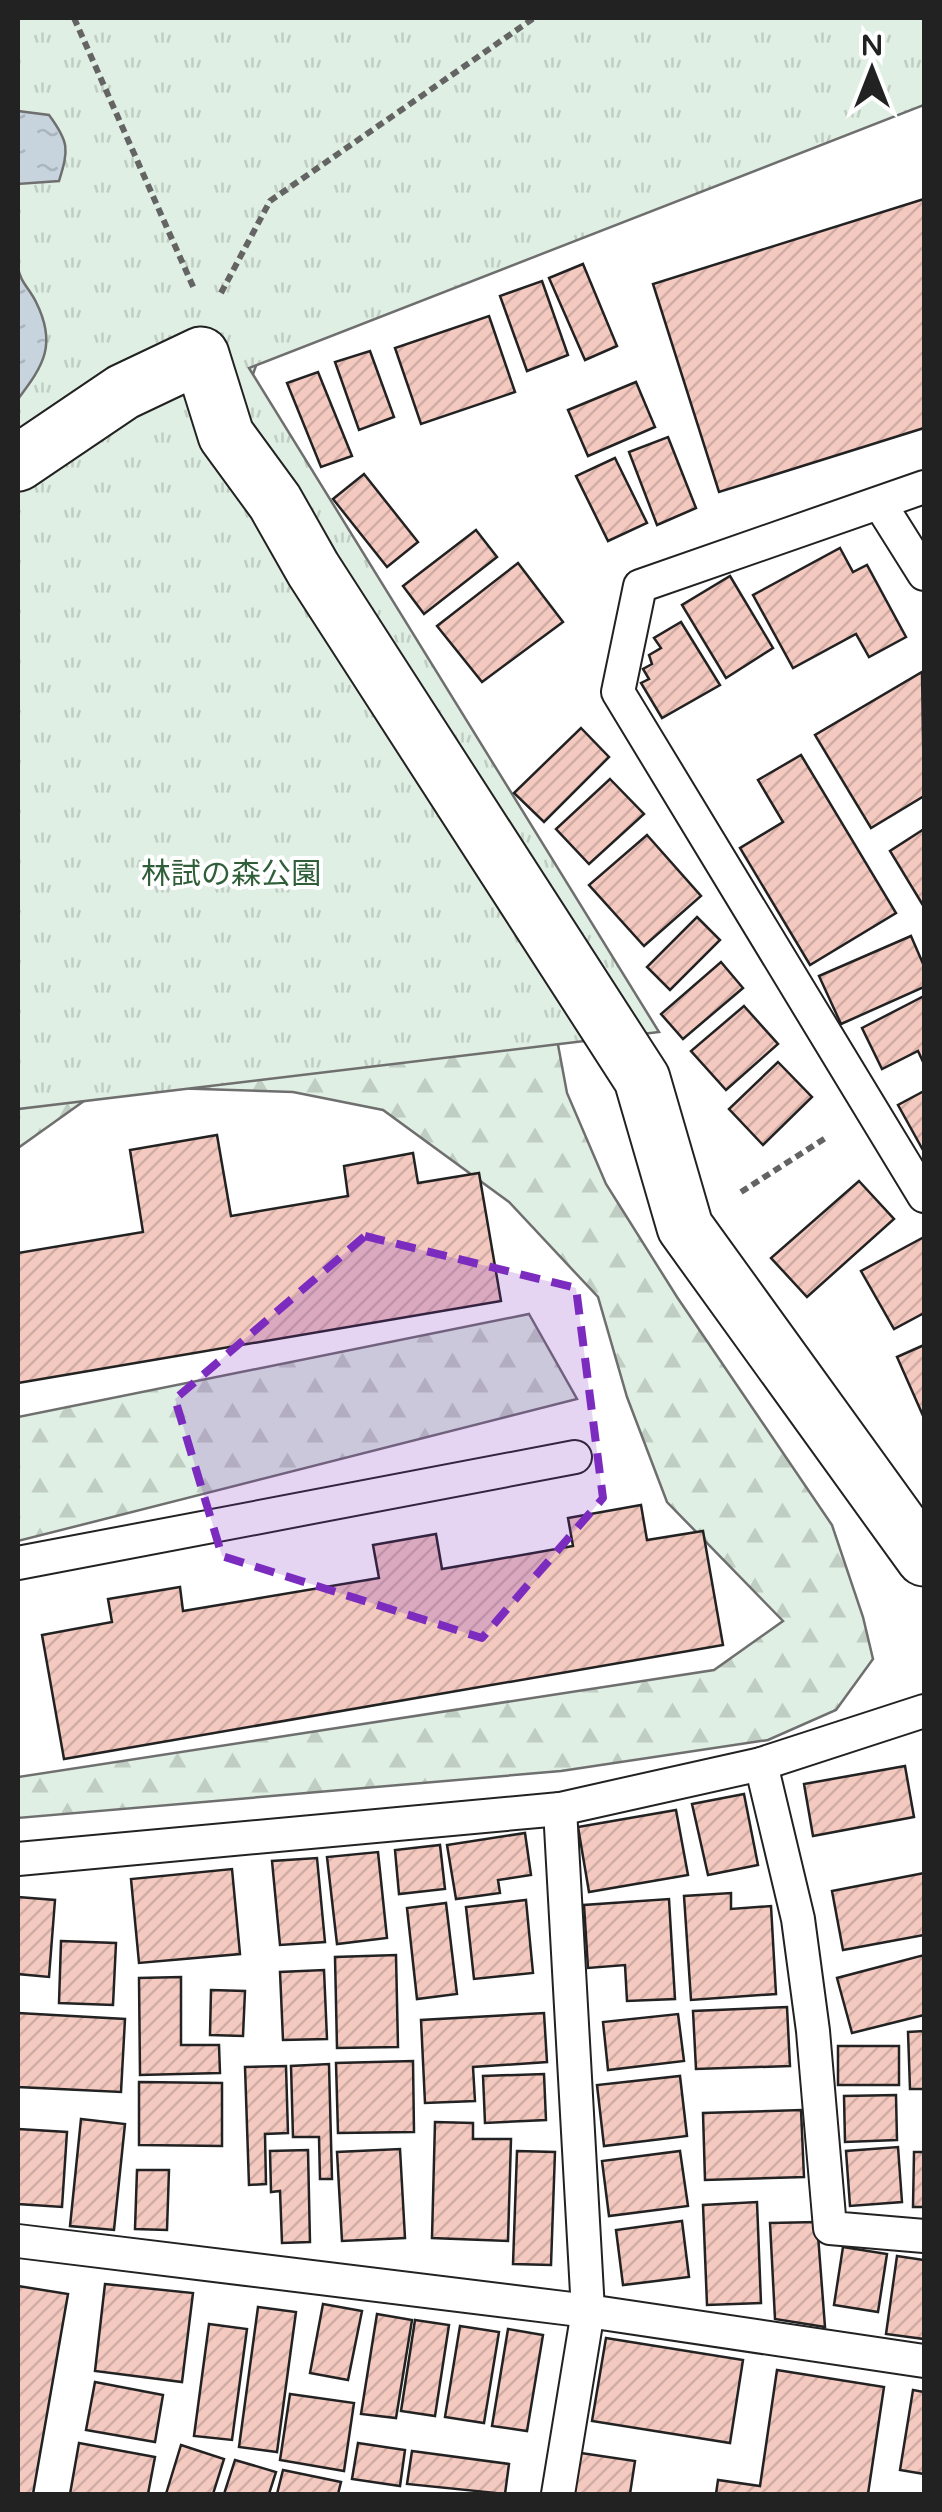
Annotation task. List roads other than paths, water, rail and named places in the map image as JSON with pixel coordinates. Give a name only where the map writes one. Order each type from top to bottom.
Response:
[{"type":"street","points":[[18,464],[123,392],[200,355],[226,435],[275,502],[313,569],[642,1079],[685,1228],[924,1558]]},
{"type":"lane","points":[[924,487],[640,586],[618,692],[924,1196]]},
{"type":"lane","points":[[880,504],[924,574]]},
{"type":"lane","points":[[18,1563],[575,1458]]},
{"type":"lane","points":[[18,1859],[560,1809],[761,1764],[924,1711]]},
{"type":"lane","points":[[761,1764],[798,1918],[814,2030],[830,2228],[924,2236]]},
{"type":"lane","points":[[558,2494],[588,2311],[560,1809]]},
{"type":"lane","points":[[18,2241],[588,2311],[924,2362]]},
{"type":"water","points":[[18,111],[49,115],[60,132],[66,153],[59,181],[18,184]]},
{"type":"water","points":[[18,266],[42,317],[46,342],[41,364],[18,399]]},
{"type":"park label","name":"林試の森公園","points":[[231,874]]}]
